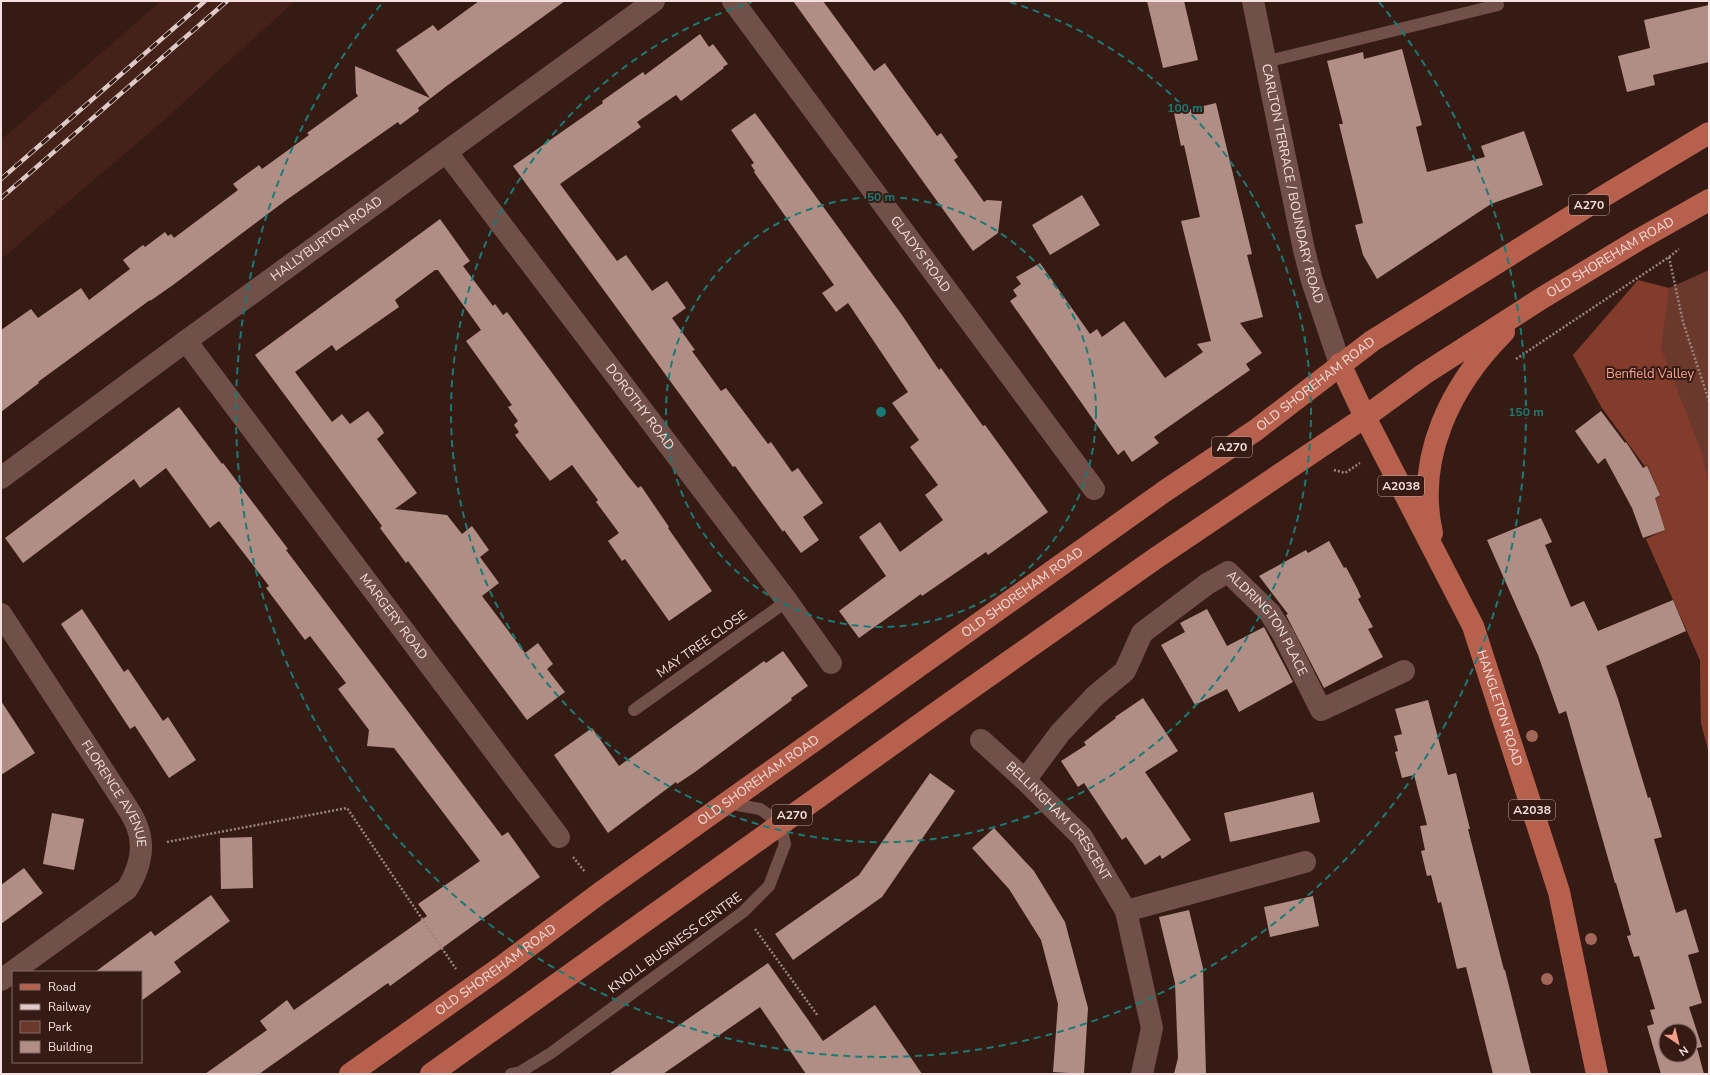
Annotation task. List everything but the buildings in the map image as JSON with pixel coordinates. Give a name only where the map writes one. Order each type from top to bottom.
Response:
[{"type":"main road","name":"OLD SHOREHAM ROAD","points":[[350,1074],[726,803],[1165,491],[1256,430],[1340,364],[1372,341],[1470,279],[1709,133]]},
{"type":"main road","name":"OLD SHOREHAM ROAD","points":[[438,1073],[780,823],[1168,549],[1365,417],[1424,374],[1542,298],[1638,240],[1709,200]]},
{"type":"main road","points":[[1437,556],[1428,515],[1427,482],[1432,455],[1447,410],[1477,361],[1518,318],[1542,298]]},
{"type":"main road","name":"HANGLETON ROAD","points":[[1340,364],[1365,417],[1474,626],[1559,892],[1597,1074]]},
{"type":"street","name":"HALLYBURTON ROAD","points":[[1,478],[186,341],[447,153],[654,1]]},
{"type":"street","name":"GLADYS ROAD","points":[[733,1],[1094,489]]},
{"type":"street","name":"CARLTON TERRACE / BOUNDARY ROAD","points":[[1253,1],[1306,256],[1322,312],[1340,364]]},
{"type":"street","name":"DOROTHY ROAD","points":[[447,153],[787,601],[831,664]]},
{"type":"street","name":"MARGERY ROAD","points":[[186,341],[559,837]]},
{"type":"street","name":"ALDRINGTON PLACE","points":[[1025,780],[1060,733],[1095,696],[1125,671],[1142,633],[1207,584],[1228,572],[1270,613],[1283,634],[1321,710],[1404,671]]},
{"type":"street","name":"FLORENCE AVENUE","points":[[1,614],[123,801],[138,826],[141,846],[141,860],[136,874],[127,889],[13,971]]},
{"type":"street","name":"BELLINGHAM CRESCENT","points":[[981,740],[1025,780],[1082,837],[1126,911],[1152,1028],[1142,1074]]},
{"type":"street","points":[[1126,911],[1305,862]]},
{"type":"street","name":"FLORENCE AVENUE","points":[[1,980],[12,972]]},
{"type":"lane","points":[[1265,62],[1498,5]]},
{"type":"lane","name":"MAY TREE CLOSE","points":[[634,710],[787,601]]},
{"type":"lane","points":[[726,803],[760,809],[780,823]]},
{"type":"lane","name":"KNOLL BUSINESS CENTRE","points":[[511,1074],[520,1072],[551,1052],[743,912],[769,886],[785,844],[780,823]]},
{"type":"path","points":[[1512,362],[1669,257],[1683,322],[1709,402]]},
{"type":"path","points":[[141,846],[347,808],[469,989]]},
{"type":"path","points":[[559,837],[600,893]]},
{"type":"path","points":[[743,912],[818,1016]]},
{"type":"shaded area","points":[[161,1],[295,1],[162,122],[1,259],[1,140]]},
{"type":"green space","name":"Benfield Valley","points":[[1709,270],[1709,753],[1701,723],[1700,660],[1646,539],[1661,531],[1650,500],[1656,497],[1644,465],[1602,408],[1573,355],[1669,288]]},
{"type":"green space","name":"Benfield Valley","points":[[1638,280],[1669,288],[1661,348],[1702,453],[1709,487],[1709,753],[1701,723],[1700,660],[1646,539],[1666,531],[1656,500],[1661,496],[1648,464],[1644,465],[1602,408],[1573,355]]},
{"type":"railway","points":[[1,179],[205,1]]},
{"type":"railway","points":[[1,198],[227,1]]}]
